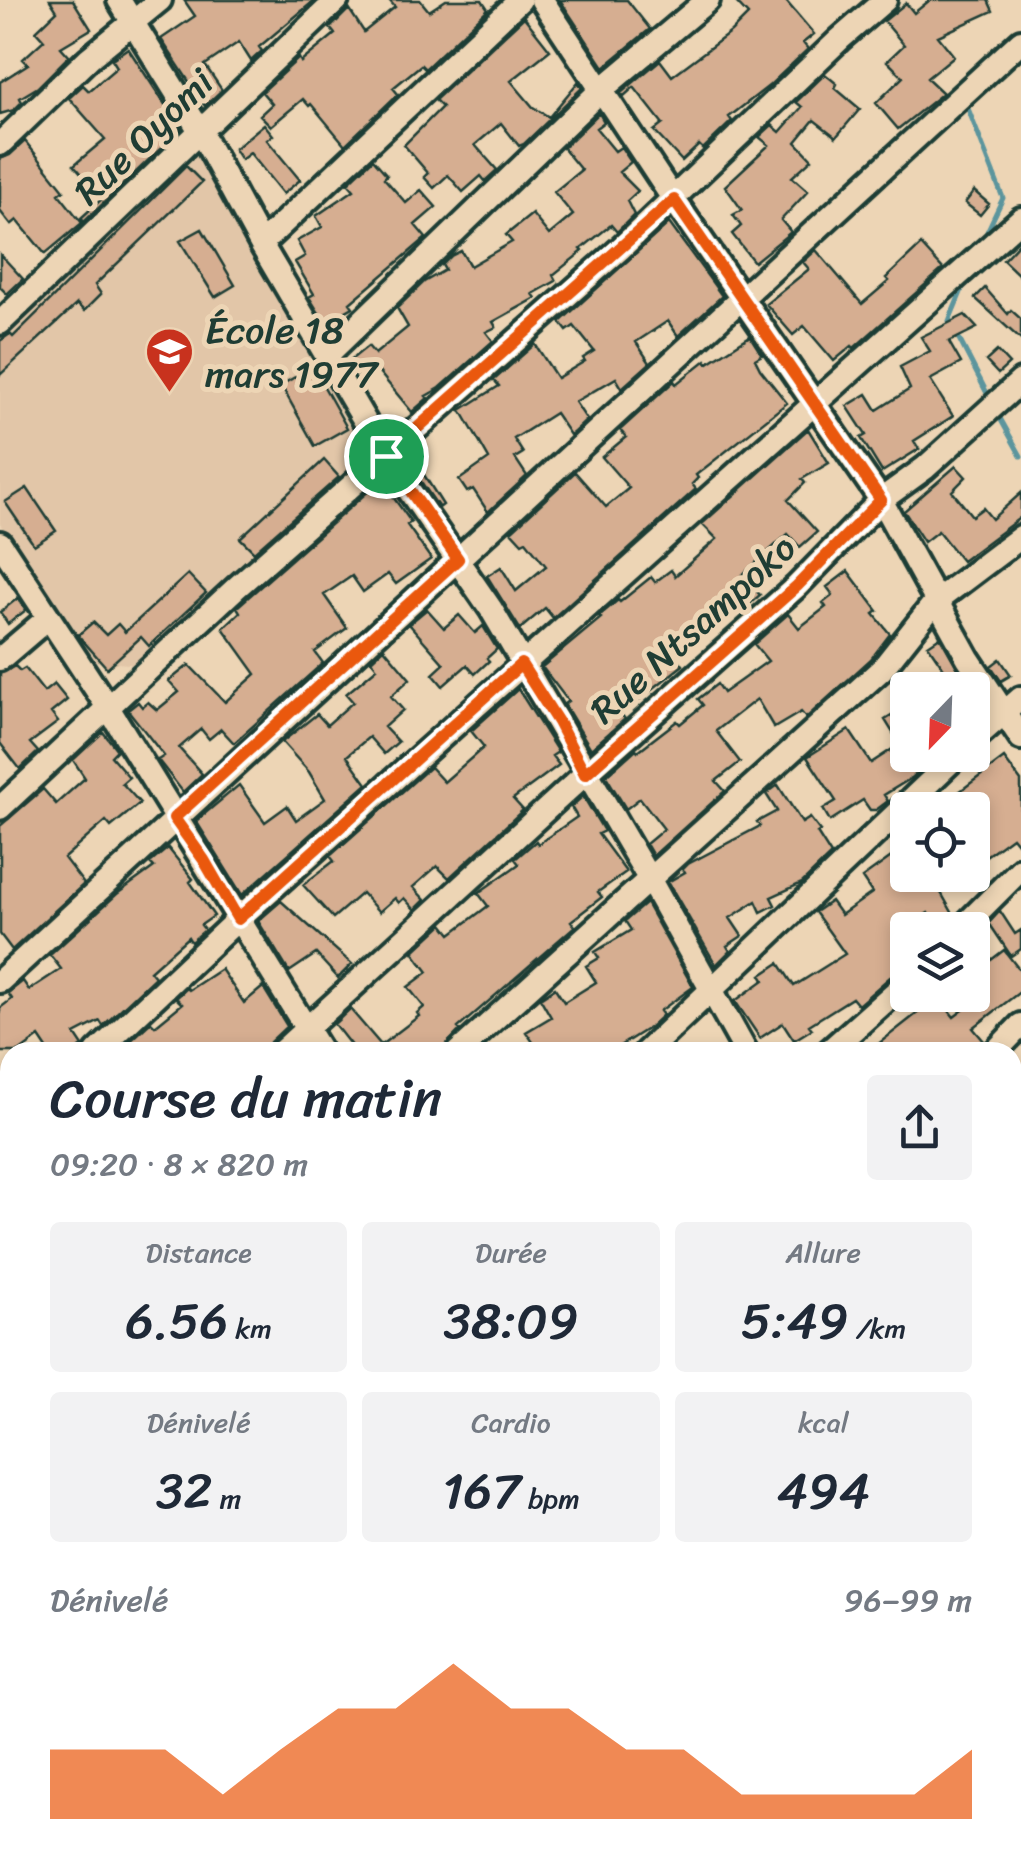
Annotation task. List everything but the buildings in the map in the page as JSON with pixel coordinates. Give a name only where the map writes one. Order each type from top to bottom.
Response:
[{"type":"street","points":[[119,0],[200,131],[261,244],[386,456],[491,609],[740,1042]]},
{"type":"street","points":[[0,144],[89,58],[160,0]]},
{"type":"street","name":"Rue Oyomi","points":[[0,323],[337,0]]},
{"type":"street","points":[[261,244],[520,0]]},
{"type":"street","points":[[542,0],[881,500],[935,602],[1002,714],[1021,738]]},
{"type":"street","points":[[328,354],[602,90],[708,0]]},
{"type":"street","points":[[0,808],[236,587],[674,200],[885,0]]},
{"type":"street","points":[[0,981],[1021,41]]},
{"type":"street","points":[[107,1042],[521,664],[1021,219]]},
{"type":"street","name":"Rue Ntsampoko","points":[[292,1042],[797,586],[881,500],[925,468],[1021,381]]},
{"type":"street","points":[[469,1042],[882,669],[935,602],[1021,537]]},
{"type":"street","points":[[0,543],[110,708],[174,818],[315,1042]]},
{"type":"street","points":[[0,659],[48,618]]},
{"type":"street","points":[[990,725],[1021,698]]},
{"type":"street","points":[[657,1042],[940,772]]},
{"type":"street","points":[[978,912],[1021,869]]},
{"type":"street","points":[[839,1042],[890,998]]},
{"type":"shaded area","name":"École 18 mars 1977","points":[[201,151],[373,452],[141,665],[92,661],[0,524],[0,337]]},
{"type":"waterway","points":[[971,102],[967,106],[1003,198],[984,238]]},
{"type":"waterway","points":[[952,325],[949,321],[966,280]]},
{"type":"waterway","points":[[957,335],[991,401]]},
{"type":"waterway","points":[[996,411],[1021,456]]},
{"type":"place","name":"École 18 mars 1977","points":[[170,394]]},
{"type":"route","points":[[674,200],[881,500],[797,586],[585,774],[521,664],[238,919],[174,818],[458,559],[386,456],[674,200]]}]
